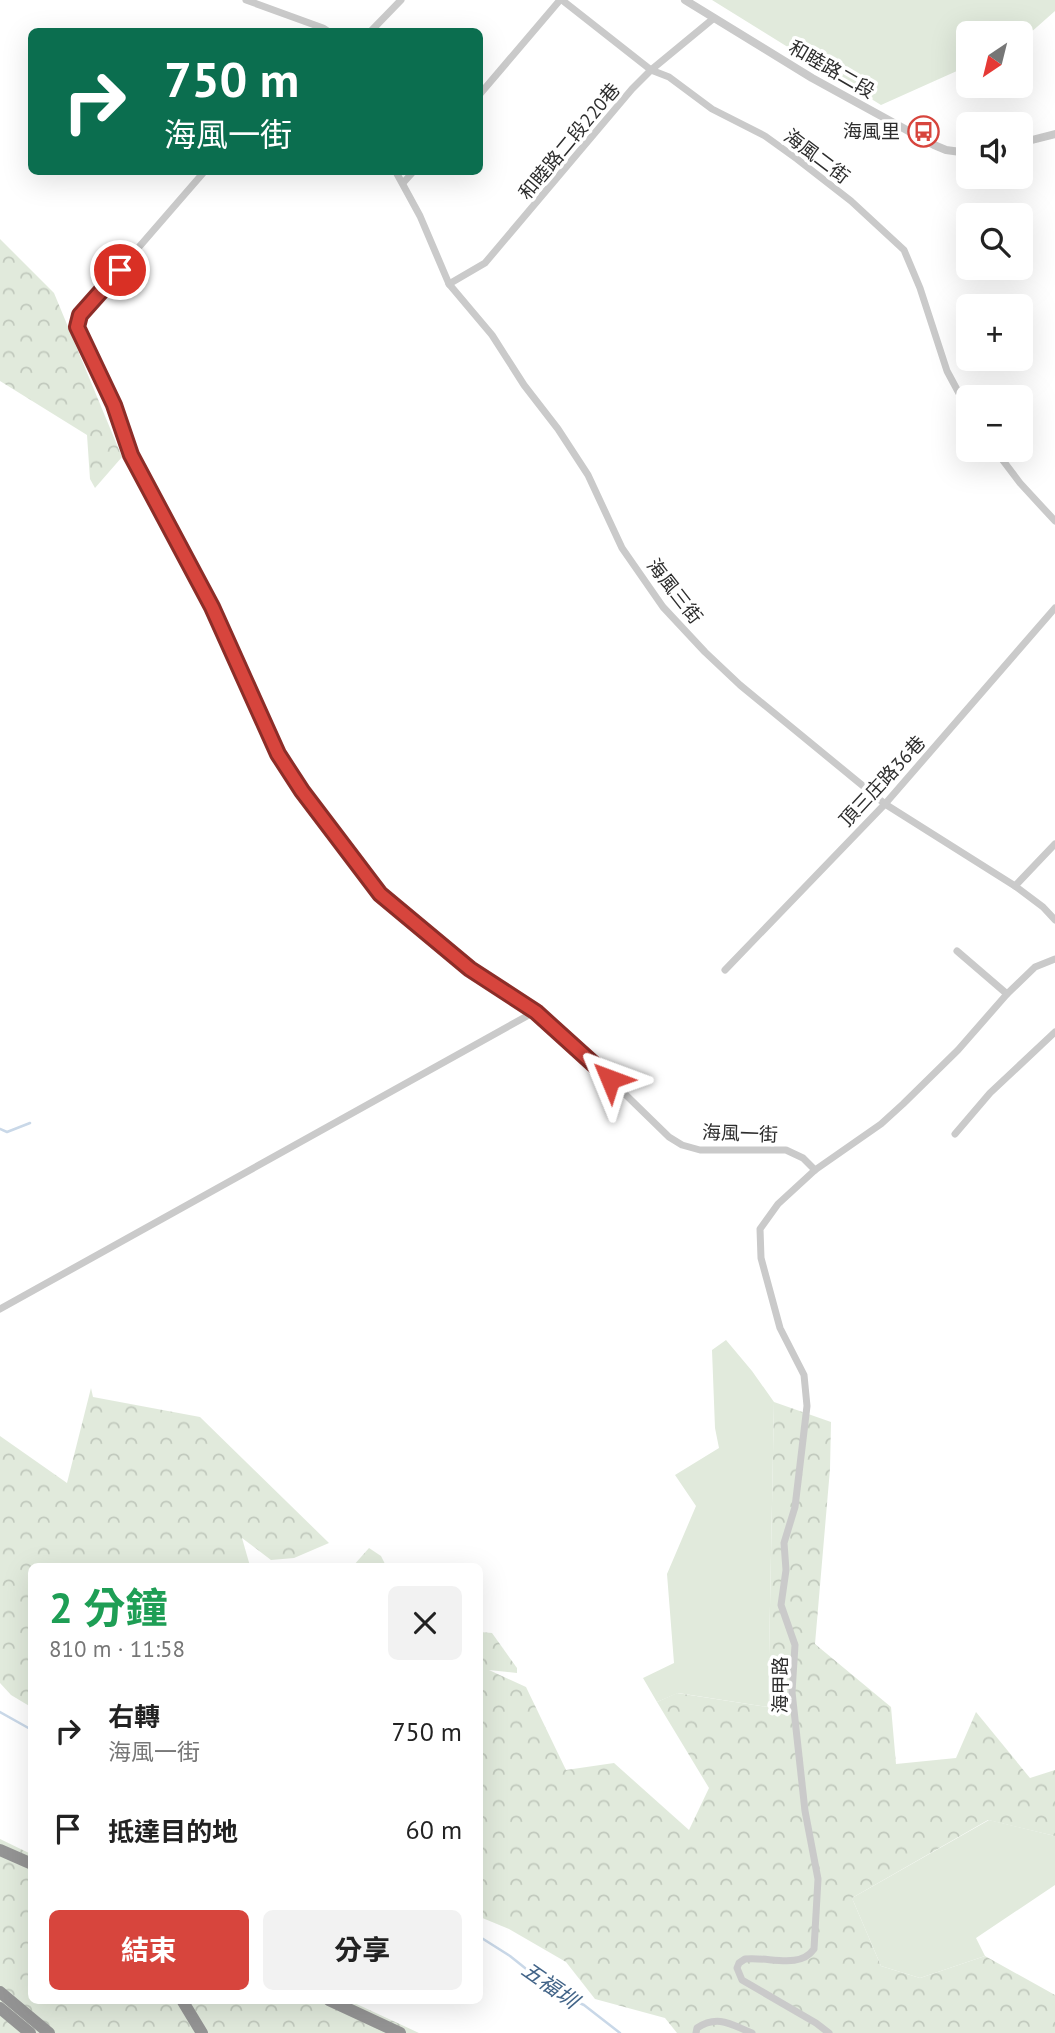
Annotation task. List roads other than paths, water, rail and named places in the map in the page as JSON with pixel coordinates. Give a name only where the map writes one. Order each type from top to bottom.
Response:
[{"type":"highway","points":[[5,1853],[28,1865]]},
{"type":"highway","points":[[0,1993],[50,2033]]},
{"type":"highway","points":[[184,2004],[202,2033]]},
{"type":"highway","points":[[338,2004],[400,2033]]},
{"type":"highway","points":[[0,2008],[30,2033]]},
{"type":"street","points":[[246,0],[324,28]]},
{"type":"street","points":[[374,28],[401,0]]},
{"type":"street","points":[[483,91],[561,0]]},
{"type":"street","name":"海風二街","points":[[561,0],[651,70],[669,77],[712,109],[765,136],[797,159],[851,201],[904,250],[920,288],[947,372],[956,388]]},
{"type":"street","name":"和睦路二段","points":[[685,0],[812,78],[934,145],[956,151]]},
{"type":"street","name":"和睦路二段220巷","points":[[449,284],[485,262],[632,89],[715,18]]},
{"type":"street","points":[[1033,140],[1055,134]]},
{"type":"street","name":"海風一街","points":[[201,175],[80,315],[77,327],[114,405],[131,455],[212,607],[278,754],[302,791],[380,894],[470,969],[536,1012],[590,1060],[669,1138],[700,1150],[786,1150],[803,1158],[815,1170]]},
{"type":"street","name":"海風三街","points":[[398,175],[420,216],[449,284],[492,335],[524,385],[573,452],[588,475],[622,548],[663,607],[740,685],[885,804],[1014,886],[1043,907],[1055,920]]},
{"type":"street","points":[[403,183],[410,175]]},
{"type":"street","points":[[1004,462],[1055,522]]},
{"type":"street","name":"頂三庄路36巷","points":[[725,970],[885,804],[1055,608]]},
{"type":"street","points":[[1014,886],[1055,844]]},
{"type":"street","points":[[957,951],[1007,994]]},
{"type":"street","points":[[815,1170],[889,1118],[958,1050],[1007,994],[1035,967],[1055,959]]},
{"type":"street","points":[[0,1309],[536,1012]]},
{"type":"street","points":[[955,1134],[990,1093],[1055,1032]]},
{"type":"street","name":"海甲路","points":[[815,1170],[778,1203],[760,1229],[761,1258],[780,1328],[804,1375],[807,1406],[795,1507],[784,1543],[786,1570],[781,1605],[795,1645],[792,1692],[805,1811],[818,1879],[816,1933],[814,1949],[808,1957],[798,1961],[745,1959],[739,1962],[737,1968],[743,1980],[829,2033]]},
{"type":"street","points":[[696,2033],[697,2028],[708,2021],[716,2020],[752,2033]]},
{"type":"waterway","points":[[0,1129],[7,1132],[30,1123]]},
{"type":"waterway","name":"五福圳","points":[[0,1712],[28,1728]]},
{"type":"waterway","name":"五福圳","points":[[483,1939],[510,1956],[555,1992],[584,2005],[620,2033]]},
{"type":"place","name":"海風里","points":[[923,131]]}]
